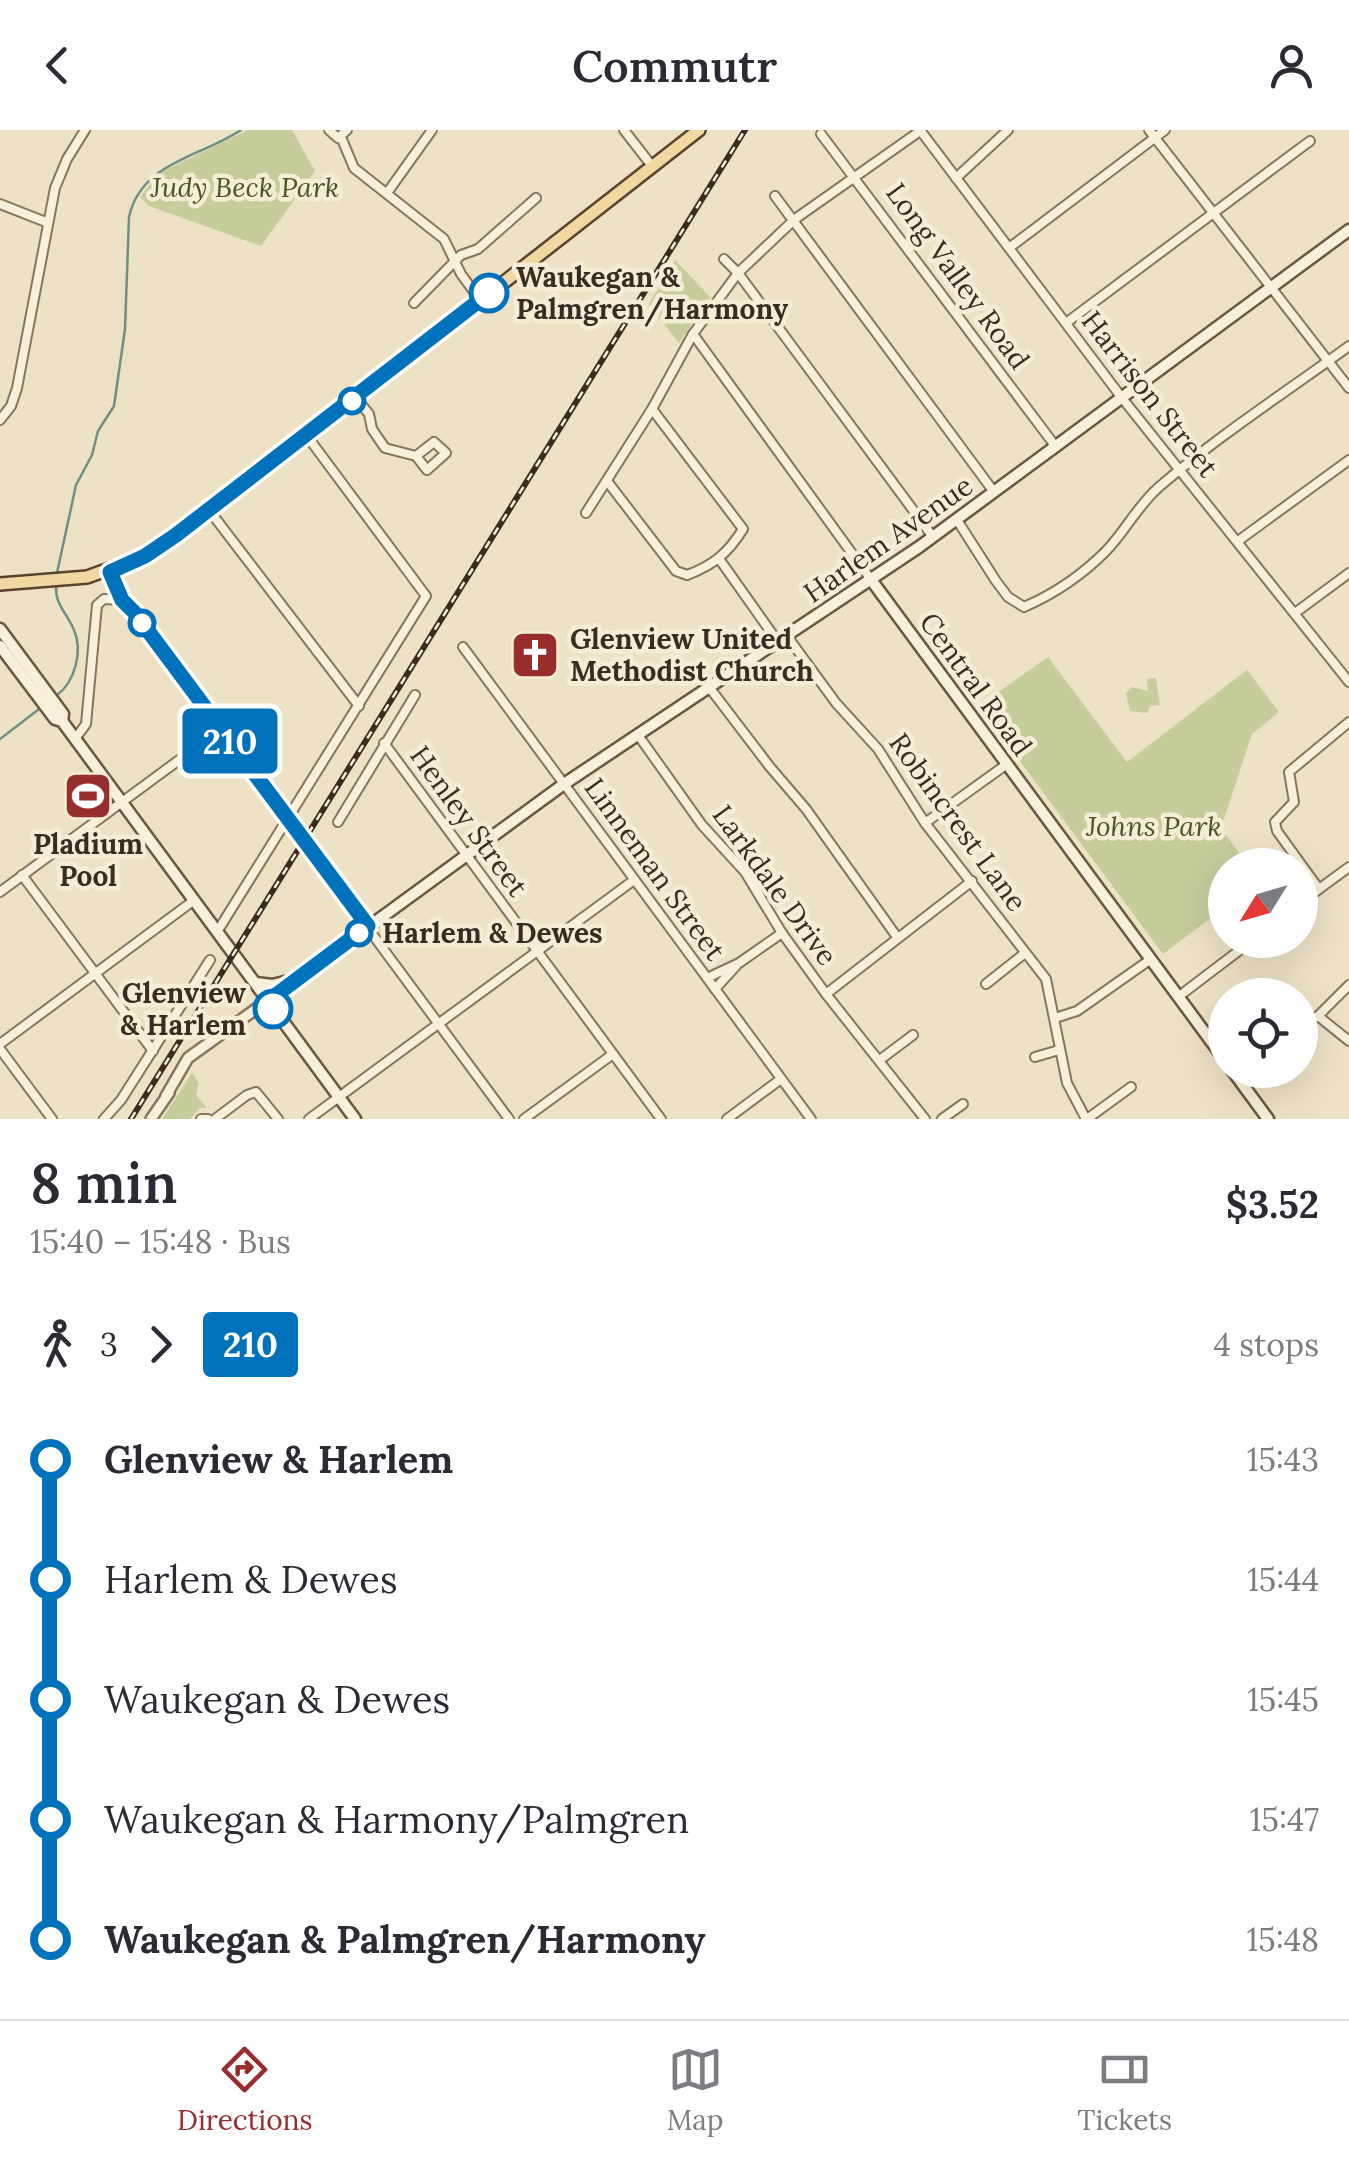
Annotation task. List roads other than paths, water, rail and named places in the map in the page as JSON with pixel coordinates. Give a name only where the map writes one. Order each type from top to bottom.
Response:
[{"type":"main road","points":[[0,584],[110,572],[145,556],[307,436],[699,130]]},
{"type":"main road","name":"Harlem Avenue","points":[[268,1001],[564,784],[957,520],[1349,230]]},
{"type":"main road","name":"Central Road","points":[[872,580],[1208,1037]]},
{"type":"main road","points":[[0,629],[41,692]]},
{"type":"main road","points":[[0,646],[62,714],[62,721],[121,803],[355,1119]]},
{"type":"main road","points":[[254,982],[272,985],[298,978]]},
{"type":"main road","points":[[1248,1088],[1268,1119]]},
{"type":"street","points":[[0,420],[11,406],[17,388],[46,222],[60,173],[86,130]]},
{"type":"street","points":[[330,130],[332,136],[344,134],[354,168],[444,239],[455,264],[480,300]]},
{"type":"street","points":[[387,193],[432,130]]},
{"type":"street","points":[[624,130],[652,166]]},
{"type":"street","points":[[586,513],[652,409],[693,334],[738,274],[795,219],[920,130]]},
{"type":"street","name":"Harrison Street","points":[[920,130],[1122,398],[1349,682]]},
{"type":"street","points":[[956,178],[1008,130]]},
{"type":"street","points":[[1009,248],[1152,134],[1164,130]]},
{"type":"street","name":"Long Valley Road","points":[[822,134],[1056,447]]},
{"type":"street","points":[[1152,134],[1349,388]]},
{"type":"street","points":[[1066,323],[1310,141]]},
{"type":"street","points":[[775,196],[994,492]]},
{"type":"street","points":[[414,304],[465,252],[478,248],[536,198]]},
{"type":"street","points":[[0,204],[46,222]]},
{"type":"street","points":[[724,259],[933,537]]},
{"type":"street","name":"Central Road","points":[[693,334],[872,580]]},
{"type":"street","points":[[957,520],[996,582],[1024,607],[1057,592],[1106,551],[1132,515],[1180,470],[1349,346]]},
{"type":"street","points":[[356,398],[369,414],[372,429],[385,448],[416,456]]},
{"type":"street","points":[[607,480],[676,572],[688,575],[720,560],[743,528],[652,409]]},
{"type":"street","points":[[217,932],[426,596],[307,436]]},
{"type":"street","points":[[1238,541],[1349,460]]},
{"type":"street","points":[[209,510],[359,706]]},
{"type":"street","name":"Robincrest Lane","points":[[720,560],[878,749],[925,824],[1046,979],[1067,1083],[1086,1119]]},
{"type":"street","points":[[110,572],[122,600],[134,612]]},
{"type":"street","points":[[110,572],[134,612],[510,1119]]},
{"type":"street","points":[[1295,614],[1349,573]]},
{"type":"street","points":[[75,739],[87,717],[97,604],[104,599],[122,600]]},
{"type":"street","name":"Linneman Street","points":[[462,647],[811,1119]]},
{"type":"street","points":[[709,687],[806,808],[897,937]]},
{"type":"street","points":[[338,822],[415,695]]},
{"type":"street","points":[[1349,722],[1289,772],[1294,802],[1275,822],[1277,831],[1320,890],[1349,867]]},
{"type":"street","points":[[0,892],[221,729]]},
{"type":"street","name":"Larkdale Drive","points":[[638,735],[702,825],[764,898],[782,933],[826,994],[925,1119]]},
{"type":"street","name":"Henley Street","points":[[384,743],[660,1119]]},
{"type":"street","points":[[925,824],[1008,764]]},
{"type":"street","points":[[22,875],[153,1051]]},
{"type":"street","points":[[309,1119],[634,880]]},
{"type":"street","points":[[826,994],[972,881]]},
{"type":"street","points":[[52,1119],[0,1046],[194,901]]},
{"type":"street","points":[[706,978],[739,962],[782,933]]},
{"type":"street","points":[[986,984],[1026,953]]},
{"type":"street","points":[[1178,997],[1229,958]]},
{"type":"street","points":[[1055,1018],[1078,1012],[1151,959]]},
{"type":"street","points":[[104,1119],[153,1051],[210,960]]},
{"type":"street","points":[[715,989],[739,962]]},
{"type":"street","points":[[1349,985],[1318,1016],[1349,1042]]},
{"type":"street","name":"Harlem Avenue","points":[[150,1119],[201,1050],[268,1001]]},
{"type":"street","points":[[881,1060],[913,1035]]},
{"type":"street","points":[[1035,1057],[1059,1050]]},
{"type":"street","points":[[524,1119],[612,1054]]},
{"type":"street","points":[[726,1119],[781,1079]]},
{"type":"street","points":[[1086,1119],[1131,1086]]},
{"type":"street","points":[[208,1119],[256,1092],[275,1115]]},
{"type":"street","points":[[942,1119],[963,1104]]},
{"type":"waterway","points":[[57,573],[76,485],[92,455],[98,431],[114,406],[125,329],[129,217],[136,199],[159,172],[241,130]]},
{"type":"waterway","points":[[56,586],[57,598],[74,630],[78,647],[73,674],[57,695]]},
{"type":"waterway","points":[[0,739],[43,706]]},
{"type":"railway","points":[[131,1119],[745,130]]},
{"type":"place","name":"Waukegan & Palmgren/Harmony","points":[[489,293]]},
{"type":"place","name":"Glenview United Methodist Church","points":[[535,655]]},
{"type":"place","name":"Pladium Pool","points":[[88,796]]},
{"type":"place","name":"Harlem & Dewes","points":[[359,933]]},
{"type":"place","name":"Glenview & Harlem","points":[[273,1009]]},
{"type":"park label","name":"Judy Beck Park","points":[[245,187]]},
{"type":"park label","name":"Johns Park","points":[[1154,826]]}]
